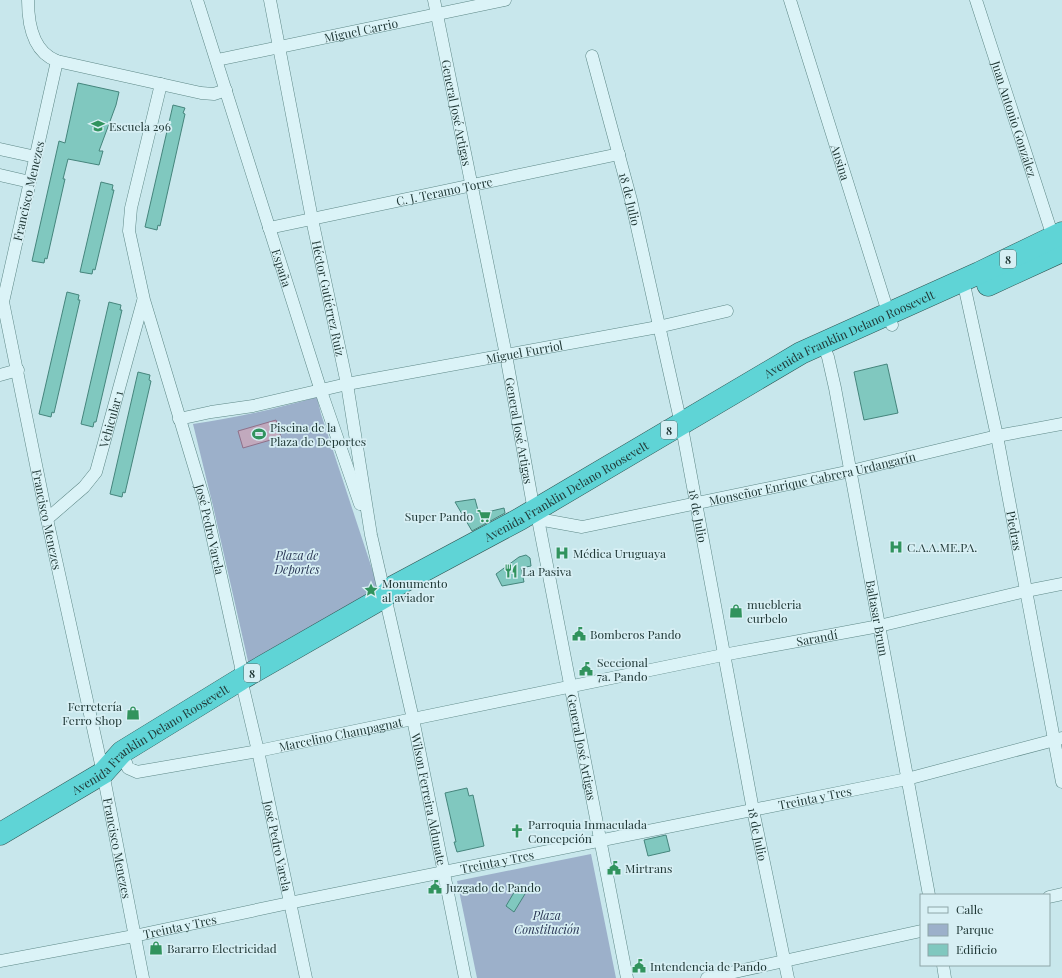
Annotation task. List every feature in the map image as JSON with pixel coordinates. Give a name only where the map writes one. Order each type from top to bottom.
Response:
[{"type":"highway","name":"8","points":[[965,287],[1059,240]]},
{"type":"highway","name":"Avenida Franklin Delano Roosevelt","points":[[0,834],[103,773],[122,752],[241,679],[384,597],[393,587],[536,515],[681,428],[788,361],[825,350],[890,319],[965,287]]},
{"type":"street","points":[[28,0],[28,12],[31,28],[38,48],[47,58],[201,93],[214,94],[226,90]]},
{"type":"street","name":"España","points":[[197,0],[321,391],[371,535]]},
{"type":"street","name":"Héctor Gutiérrez Ruiz","points":[[270,0],[312,219],[347,384],[371,535],[384,597]]},
{"type":"street","name":"General José Artigas","points":[[434,0],[506,355],[627,978]]},
{"type":"street","name":"Miguel Carrio","points":[[217,60],[505,0]]},
{"type":"street","name":"Ansina","points":[[790,0],[890,319]]},
{"type":"street","name":"Juan Antonio González","points":[[976,0],[1059,240]]},
{"type":"street","name":"18 de Julio","points":[[592,56],[631,200],[681,428],[753,810],[788,978]]},
{"type":"street","name":"Francisco Menezes","points":[[58,61],[4,302],[47,519],[103,773],[143,978]]},
{"type":"street","name":"José Pedro Varela","points":[[160,84],[131,208],[129,231],[144,300],[204,499],[242,667],[241,679],[258,751],[306,978]]},
{"type":"street","points":[[0,149],[36,157]]},
{"type":"street","name":"C. J. Teramo Torre","points":[[269,228],[471,184],[619,154]]},
{"type":"street","points":[[0,175],[30,182]]},
{"type":"street","name":"Piedras","points":[[965,287],[997,436],[1026,591],[1058,739],[1062,782]]},
{"type":"street","name":"Vehicular 1","points":[[47,519],[84,487],[96,472],[144,300]]},
{"type":"street","name":"Miguel Furriol","points":[[179,419],[211,412],[254,406],[347,384],[658,327],[727,311]]},
{"type":"street","name":"Baltasar Brum","points":[[825,350],[851,471],[929,894]]},
{"type":"street","points":[[0,375],[18,370]]},
{"type":"street","name":"Monseñor Enrique Cabrera Urdangarín","points":[[536,515],[582,527],[851,471],[997,436],[1062,424]]},
{"type":"street","name":"Sarandí","points":[[571,687],[723,655],[879,626],[1026,591],[1062,584]]},
{"type":"street","name":"Wilson Ferreira Aldunate","points":[[384,597],[413,719],[445,872],[465,978]]},
{"type":"street","name":"Marcelino Champagnat","points":[[122,752],[128,768],[137,772],[258,751],[571,687]]},
{"type":"street","name":"Treinta y Tres","points":[[0,962],[907,779],[1058,739]]},
{"type":"street","points":[[1050,898],[1062,894]]},
{"type":"street","points":[[708,978],[920,931]]},
{"type":"street","points":[[943,966],[945,978]]},
{"type":"green space","name":"Plaza de Deportes","points":[[317,397],[321,414],[381,596],[250,670],[193,424],[255,413]]},
{"type":"green space","name":"Plaza Constitución","points":[[591,854],[616,978],[477,978],[457,881]]},
{"type":"shaded area","name":"Piscina de la Plaza de Deportes","points":[[276,420],[281,437],[243,448],[238,431]]},
{"type":"building","points":[[78,83],[119,92],[116,105],[99,151],[103,151],[99,165],[68,159],[47,259],[45,258],[44,263],[32,261],[59,141],[65,143]]},
{"type":"building","points":[[173,105],[185,108],[183,113],[185,114],[160,226],[158,225],[157,230],[145,227]]},
{"type":"building","points":[[101,182],[113,185],[112,190],[114,190],[95,270],[93,269],[92,274],[80,272]]},
{"type":"building","points":[[67,292],[79,295],[78,300],[80,300],[54,413],[52,412],[51,417],[39,414]]},
{"type":"building","points":[[109,302],[121,305],[120,310],[122,310],[96,422],[94,422],[93,427],[81,424]]},
{"type":"building","points":[[887,364],[898,413],[864,420],[854,372]]},
{"type":"building","points":[[138,372],[150,375],[149,380],[151,381],[125,493],[123,492],[122,497],[110,494]]},
{"type":"building","name":"Super Pando","points":[[475,499],[479,514],[504,508],[505,513],[472,531],[455,502]]},
{"type":"building","name":"La Pasiva","points":[[526,555],[530,558],[531,566],[521,568],[524,582],[502,586],[496,574],[519,557]]},
{"type":"building","points":[[467,788],[469,796],[473,795],[484,846],[457,852],[445,793]]},
{"type":"building","points":[[666,835],[670,851],[648,856],[644,840]]},
{"type":"building","points":[[519,884],[528,889],[514,912],[506,906]]},
{"type":"place","name":"Escuela 296","points":[[98,126]]},
{"type":"place","name":"Piscina de la Plaza de Deportes","points":[[259,434]]},
{"type":"place","name":"Super Pando","points":[[484,516]]},
{"type":"place","name":"C.A.A.ME.PA.","points":[[896,547]]},
{"type":"place","name":"Médica Uruguaya","points":[[562,553]]},
{"type":"place","name":"La Pasiva","points":[[511,571]]},
{"type":"place","name":"Monumento al aviador","points":[[371,590]]},
{"type":"place","name":"muebleria curbelo","points":[[736,611]]},
{"type":"place","name":"Bomberos Pando","points":[[579,634]]},
{"type":"place","name":"Seccional 7a. Pando","points":[[586,669]]},
{"type":"place","name":"Ferretería Ferro Shop","points":[[133,713]]},
{"type":"place","name":"Parroquia Inmaculada Concepción","points":[[517,831]]},
{"type":"place","name":"Mirtrans","points":[[614,868]]},
{"type":"place","name":"Juzgado de Pando","points":[[435,887]]},
{"type":"place","name":"Bararro Electricidad","points":[[156,948]]},
{"type":"place","name":"Intendencia de Pando","points":[[639,966]]}]
